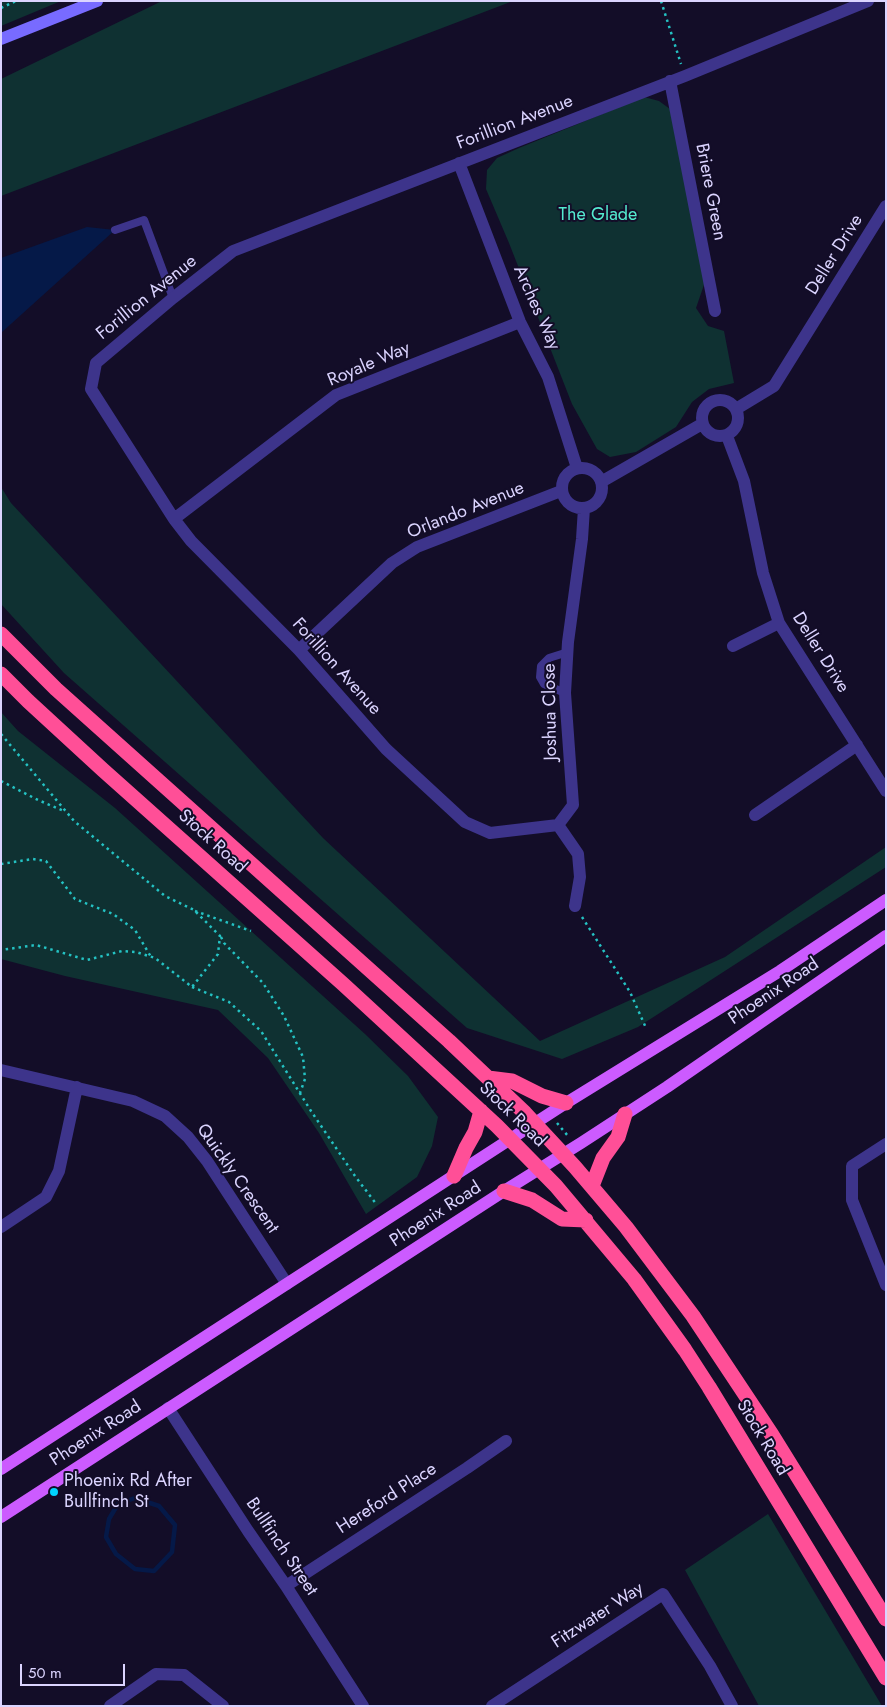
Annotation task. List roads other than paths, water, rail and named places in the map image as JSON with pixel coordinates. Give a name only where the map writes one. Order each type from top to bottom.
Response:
[{"type":"highway","name":"Stock Road","points":[[1,634],[56,689],[488,1078],[535,1124],[570,1150],[592,1186],[658,1270],[729,1369],[886,1620]]},
{"type":"highway","name":"Stock Road","points":[[1,674],[28,702],[344,984],[481,1111],[539,1168],[586,1220],[640,1287],[690,1357],[886,1678]]},
{"type":"highway","points":[[488,1078],[512,1081],[542,1096],[566,1103]]},
{"type":"highway","points":[[454,1176],[475,1132],[481,1111]]},
{"type":"highway","points":[[592,1186],[602,1158],[618,1137],[625,1114]]},
{"type":"highway","points":[[504,1191],[532,1200],[562,1219],[586,1220]]},
{"type":"main road","points":[[1,39],[97,1]]},
{"type":"main road","name":"Phoenix Road","points":[[1,1469],[566,1103],[780,971],[886,900]]},
{"type":"main road","name":"Phoenix Road","points":[[1,1517],[625,1114],[886,936]]},
{"type":"street","name":"Forillion Avenue","points":[[558,824],[490,833],[465,822],[386,749],[299,650],[191,541],[174,518],[91,389],[96,363],[233,251],[685,76],[868,1]]},
{"type":"street","name":"Briere Green","points":[[670,81],[715,311]]},
{"type":"street","name":"Arches Way","points":[[460,163],[520,322],[548,377],[577,468]]},
{"type":"street","name":"Deller Drive","points":[[736,409],[774,386],[886,206]]},
{"type":"street","name":"Royale Way","points":[[174,518],[336,396],[520,322]]},
{"type":"street","points":[[722,399],[730,402],[739,416],[738,424],[734,431],[727,436],[717,437],[708,433],[702,424],[702,415],[705,407],[712,401],[722,399]]},
{"type":"street","points":[[601,482],[702,424]]},
{"type":"street","name":"Deller Drive","points":[[727,436],[744,481],[763,573],[779,623],[886,791]]},
{"type":"street","points":[[577,468],[589,469],[597,474],[601,482],[601,493],[597,501],[584,508],[573,507],[565,500],[562,491],[562,483],[567,474],[577,468]]},
{"type":"street","name":"Orlando Avenue","points":[[299,650],[392,563],[417,547],[562,491]]},
{"type":"street","name":"Joshua Close","points":[[558,824],[573,804],[565,693],[584,508]]},
{"type":"street","points":[[733,646],[779,623]]},
{"type":"street","points":[[755,816],[857,745]]},
{"type":"street","points":[[558,824],[578,854],[580,877],[575,906]]},
{"type":"street","name":"Quickly Crescent","points":[[1,1070],[133,1101],[165,1116],[188,1137],[222,1183],[287,1284]]},
{"type":"street","points":[[1,1227],[46,1197],[59,1171],[77,1087]]},
{"type":"street","points":[[886,1144],[852,1166],[852,1200],[886,1285]]},
{"type":"street","name":"Bullfinch Street","points":[[168,1408],[363,1706]]},
{"type":"street","name":"Hereford Place","points":[[286,1586],[506,1441]]},
{"type":"street","name":"Fitzwater Way","points":[[492,1706],[663,1594],[710,1666],[732,1706]]},
{"type":"street","points":[[110,1706],[156,1674],[184,1676],[224,1706]]},
{"type":"lane","points":[[115,230],[144,220],[174,298]]},
{"type":"lane","points":[[565,693],[544,684],[540,676],[541,666],[549,658],[568,652]]},
{"type":"water","points":[[87,227],[115,230],[1,333],[1,258]]},
{"type":"waterway","points":[[135,1498],[159,1506],[175,1525],[172,1552],[154,1571],[135,1569],[116,1554],[106,1537],[109,1519],[118,1504],[135,1498]]},
{"type":"place","name":"Phoenix Rd After Bullfinch St","points":[[54,1492]]},
{"type":"park label","name":"The Glade","points":[[598,216]]}]
